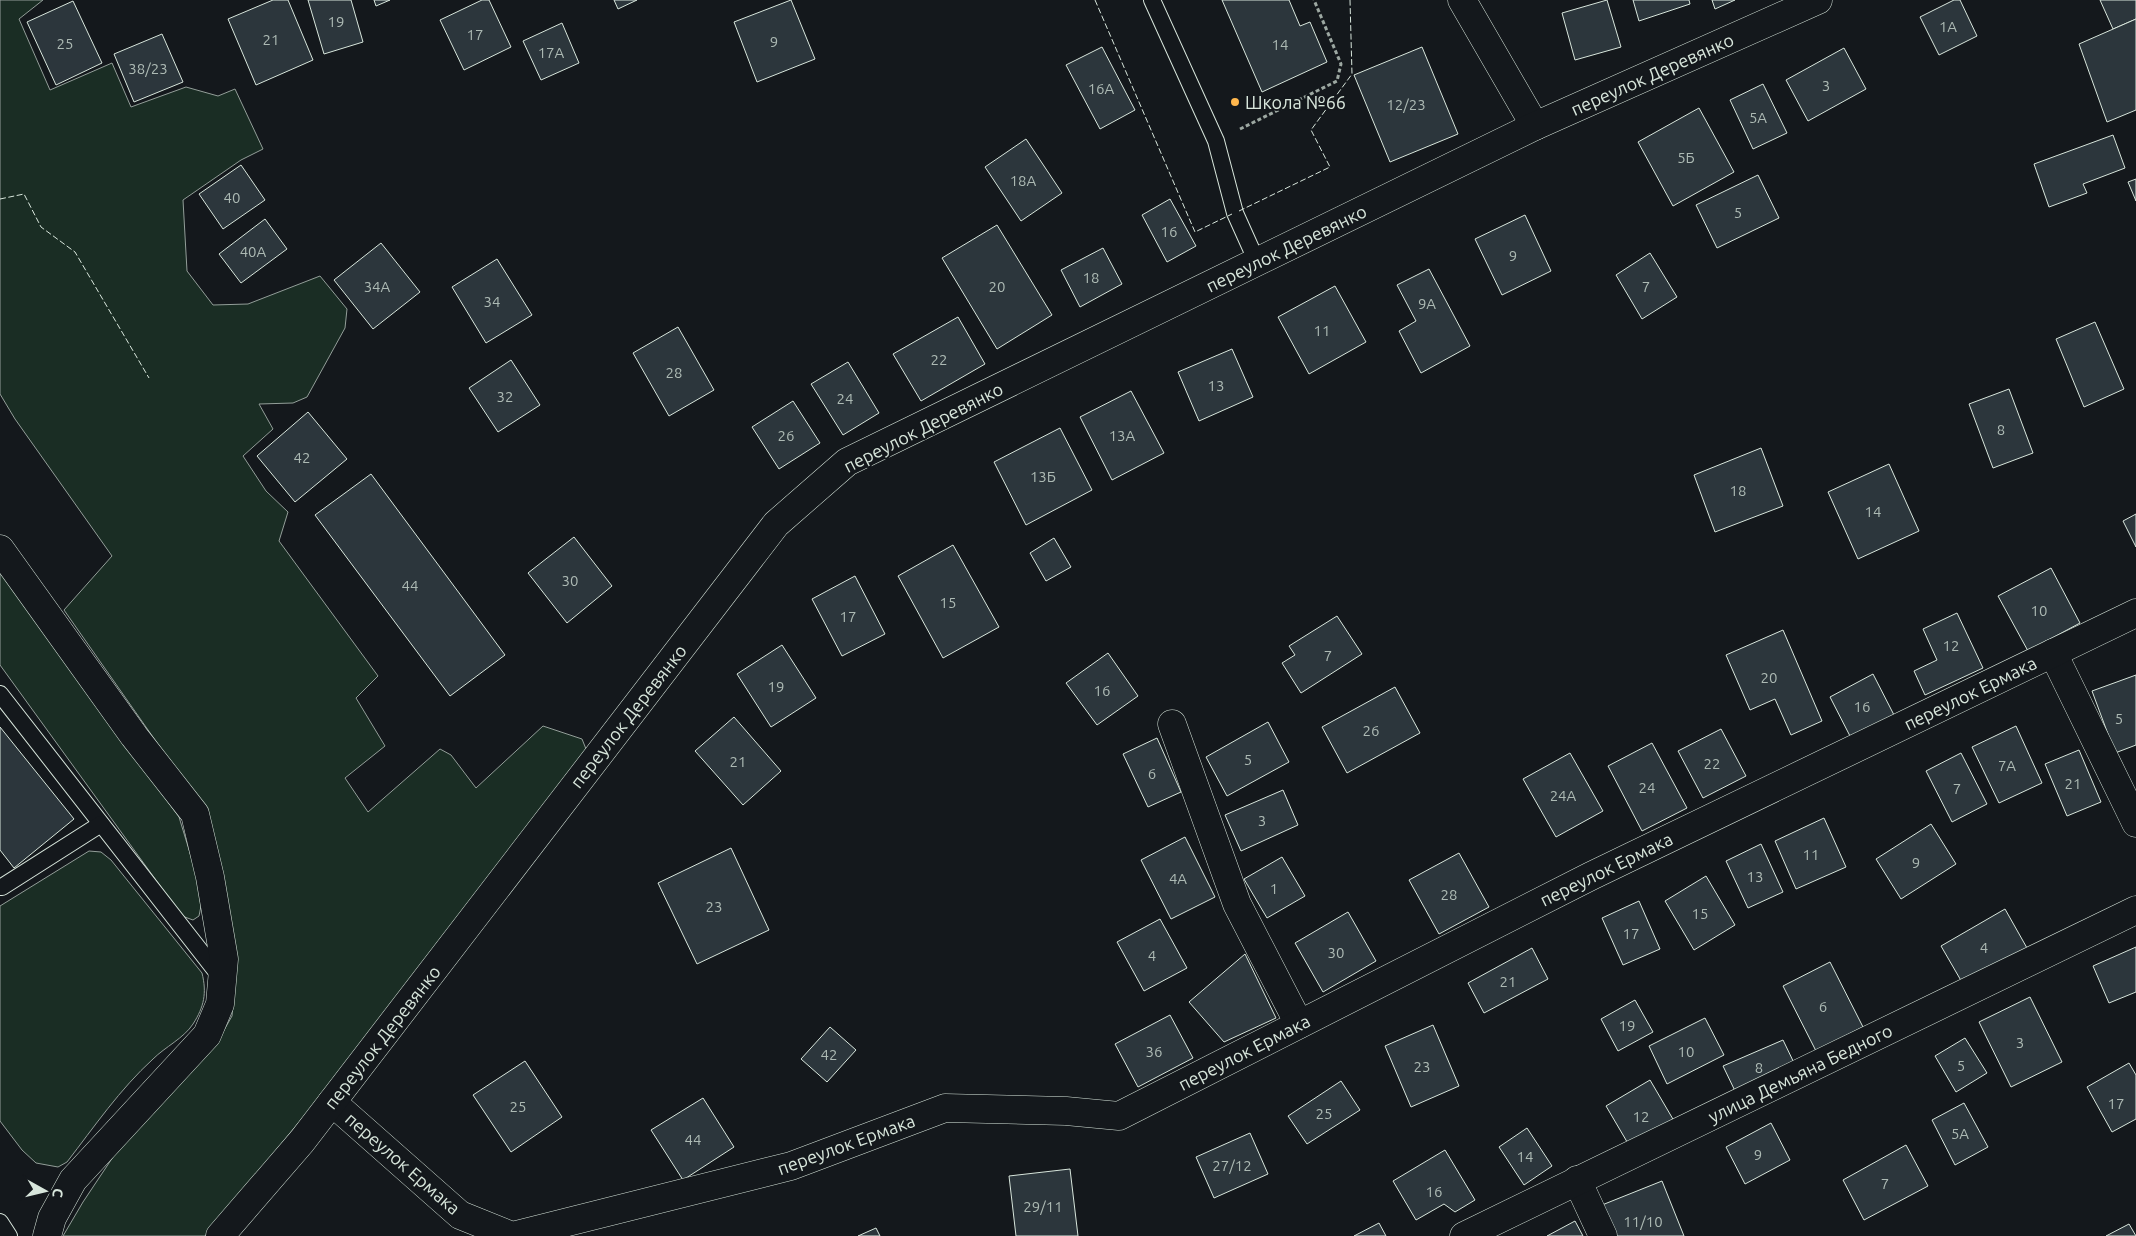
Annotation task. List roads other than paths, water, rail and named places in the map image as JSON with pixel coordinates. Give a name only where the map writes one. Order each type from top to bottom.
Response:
[{"type":"street","points":[[1462,0],[1535,126]]},
{"type":"street","name":"переулок Деревянко","points":[[220,1236],[302,1141],[776,524],[847,462],[1535,126],[1818,0]]},
{"type":"street","points":[[0,549],[134,736],[195,814],[210,876],[224,959],[220,1004],[207,1035],[73,1180],[52,1218],[47,1236]]},
{"type":"street","name":"переулок Ермака","points":[[332,1102],[460,1215],[512,1236],[791,1166],[945,1108],[1066,1111],[1119,1116],[1591,876],[2136,613]]},
{"type":"street","points":[[2053,653],[2136,823]]},
{"type":"street","points":[[1172,724],[1237,904],[1299,1024]]},
{"type":"street","name":"улица Демьяна Бедного","points":[[1464,1236],[2136,910]]},
{"type":"street","points":[[1577,1180],[1602,1236]]},
{"type":"lane","points":[[1152,0],[1216,141],[1236,212],[1257,262]]},
{"type":"lane","points":[[0,694],[223,980]]},
{"type":"lane","points":[[0,887],[101,824]]},
{"type":"lane","points":[[0,1222],[9,1236]]},
{"type":"place","name":"Школа №66","points":[[1235,102]]}]
